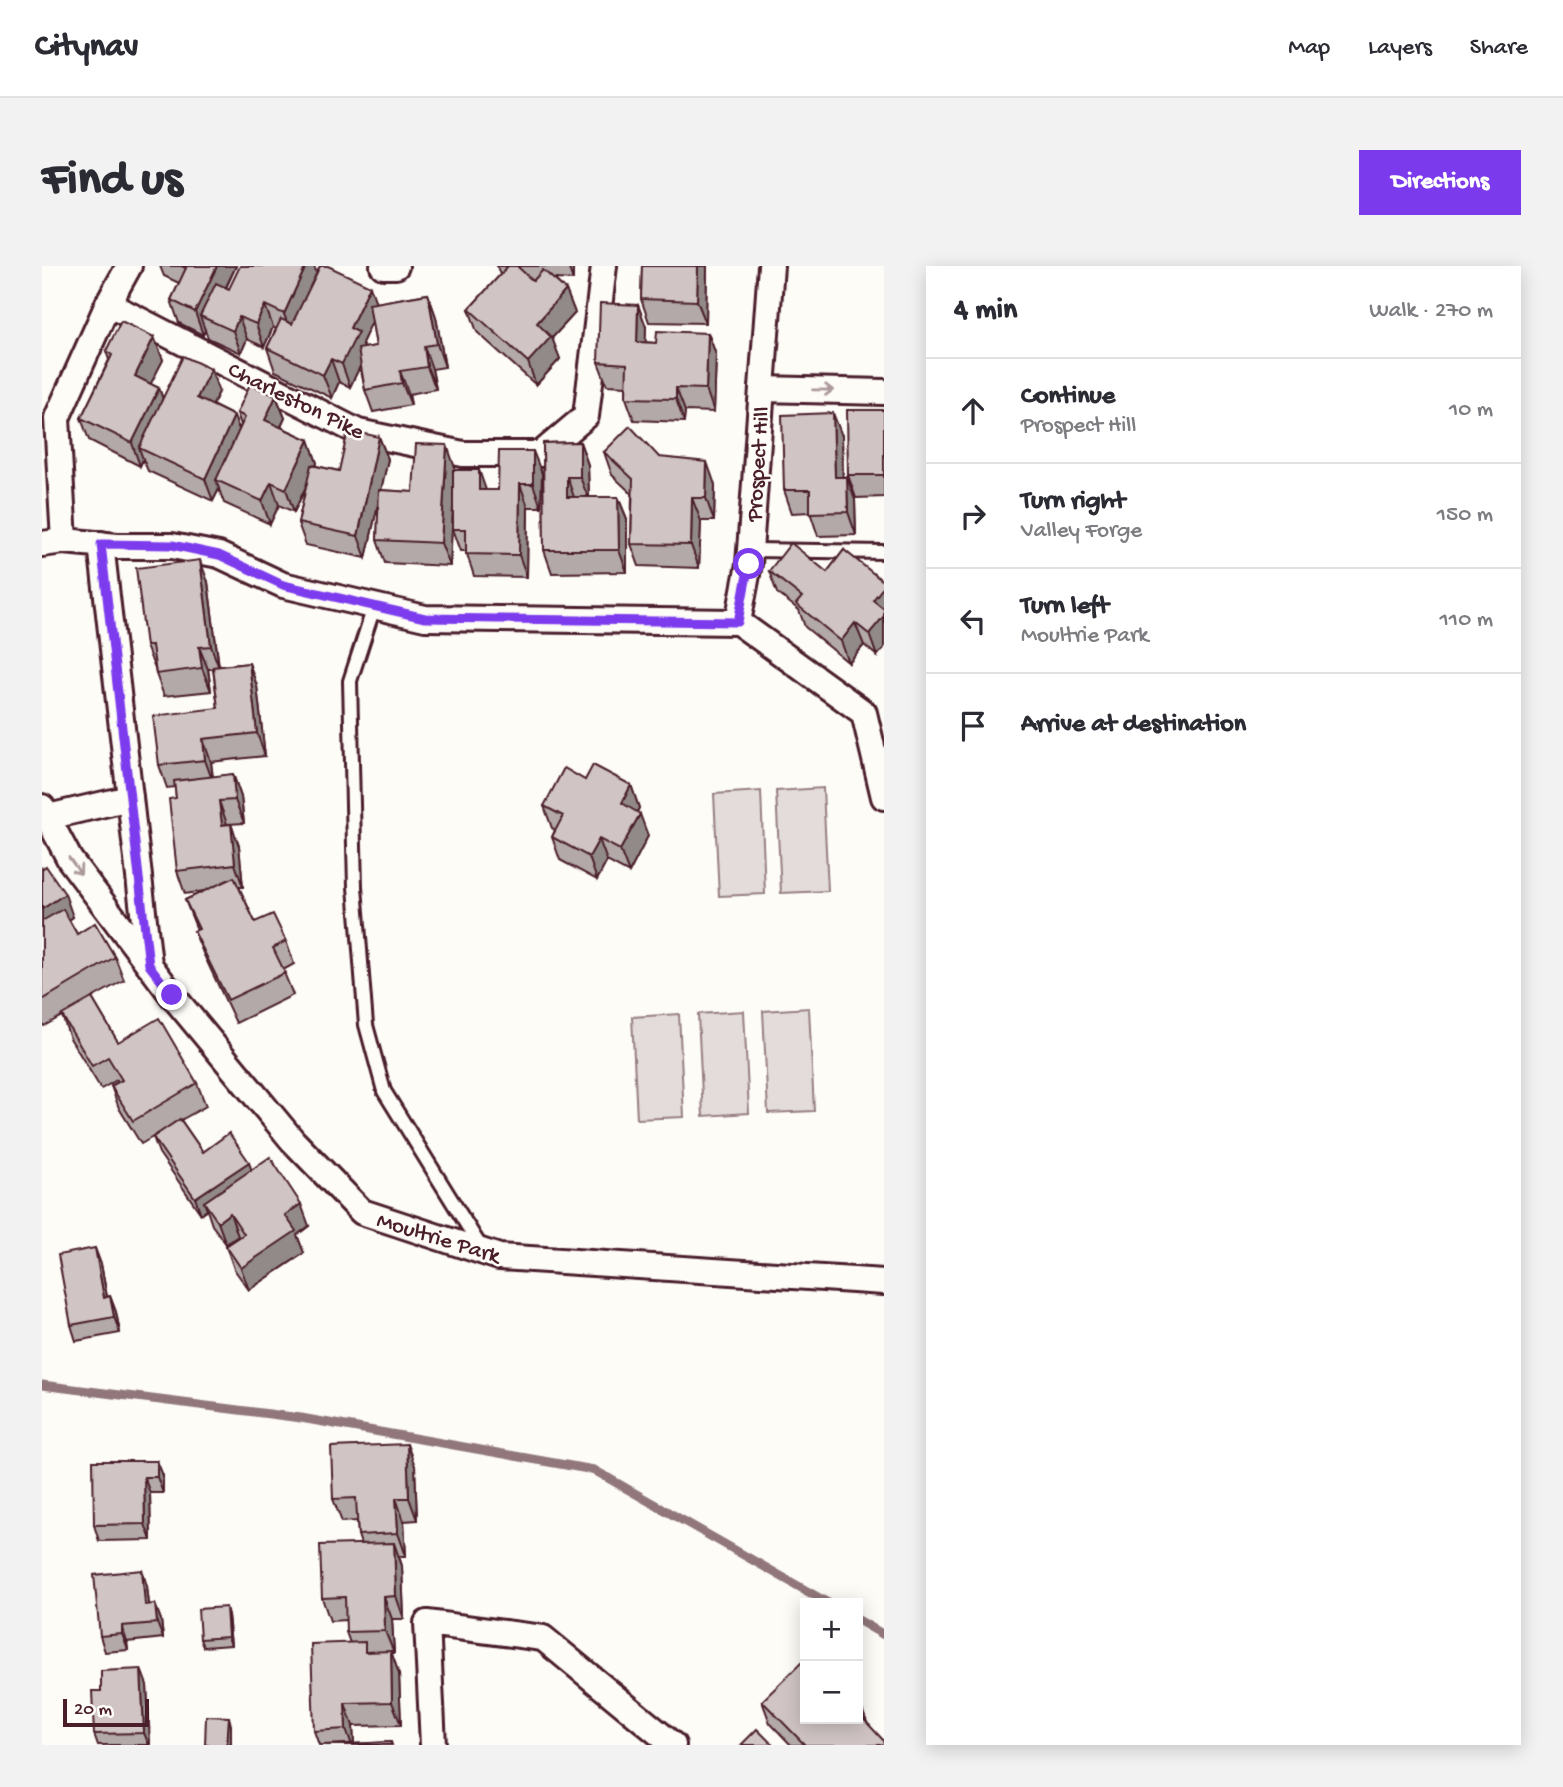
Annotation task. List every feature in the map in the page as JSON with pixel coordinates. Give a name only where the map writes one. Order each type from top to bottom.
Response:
[{"type":"street","points":[[129,266],[50,416],[53,543],[172,545],[219,555],[283,585],[425,618],[738,622],[874,713],[884,797]]},
{"type":"street","points":[[383,266],[396,266]]},
{"type":"street","name":"Charleston Pike","points":[[108,304],[358,432],[463,454],[541,454],[586,416],[604,266]]},
{"type":"street","name":"Prospect Hill","points":[[738,622],[750,550],[771,266]]},
{"type":"street","name":"Prospect Hill","points":[[762,389],[884,392]]},
{"type":"street","points":[[101,544],[149,965]]},
{"type":"street","points":[[45,812],[130,798]]},
{"type":"street","name":"Moultrie Park","points":[[45,812],[69,860],[149,965],[293,1141],[362,1212],[499,1257],[884,1282]]},
{"type":"street","points":[[433,1745],[427,1623],[543,1638],[673,1745]]},
{"type":"lane","points":[[750,550],[884,552]]},
{"type":"lane","points":[[374,607],[350,681],[355,887],[366,1026],[384,1091],[484,1252]]},
{"type":"shaded area","points":[[823,788],[828,891],[781,893],[776,791]]},
{"type":"shaded area","points":[[761,791],[765,894],[719,896],[714,794]]},
{"type":"shaded area","points":[[809,1008],[814,1111],[768,1113],[763,1011]]},
{"type":"shaded area","points":[[744,1011],[749,1113],[703,1116],[698,1014]]},
{"type":"shaded area","points":[[679,1014],[684,1117],[637,1119],[632,1017]]},
{"type":"building","points":[[181,266],[217,266],[195,312],[171,300],[186,268]]},
{"type":"building","points":[[240,266],[306,266],[284,314],[265,305],[256,324],[239,317],[233,331],[200,316],[216,283],[229,289]]},
{"type":"building","points":[[320,266],[328,266],[370,286],[350,328],[358,332],[342,364],[331,359],[323,375],[267,348],[281,319],[292,324]]},
{"type":"building","points":[[508,266],[517,266],[533,281],[543,270],[566,290],[537,323],[551,337],[528,362],[469,309]]},
{"type":"building","points":[[642,266],[698,266],[697,301],[641,299]]},
{"type":"building","points":[[428,294],[437,344],[424,346],[427,367],[400,371],[402,383],[365,390],[358,349],[376,346],[369,304]]},
{"type":"building","points":[[600,303],[638,305],[637,342],[656,343],[657,331],[708,333],[706,389],[676,388],[676,399],[626,398],[627,364],[598,362]]},
{"type":"building","points":[[121,321],[154,337],[135,376],[159,388],[132,443],[81,418],[112,355],[106,351]]},
{"type":"building","points":[[183,356],[211,369],[197,398],[234,416],[205,479],[139,448]]},
{"type":"building","points":[[250,384],[276,396],[265,420],[309,440],[286,489],[271,482],[262,501],[216,480],[245,417],[237,413]]},
{"type":"building","points":[[847,410],[884,410],[884,475],[848,475]]},
{"type":"building","points":[[833,413],[835,477],[847,477],[848,512],[810,513],[810,490],[784,490],[782,415]]},
{"type":"building","points":[[630,426],[659,457],[707,462],[706,498],[692,498],[691,545],[631,544],[633,479],[604,452]]},
{"type":"building","points":[[348,430],[379,437],[358,536],[298,523],[311,465],[339,471]]},
{"type":"building","points":[[580,442],[580,477],[567,477],[567,497],[618,497],[619,550],[544,550],[543,443]]},
{"type":"building","points":[[416,444],[447,445],[441,543],[377,540],[379,490],[413,492]]},
{"type":"building","points":[[499,451],[533,451],[533,484],[520,484],[519,555],[466,554],[466,529],[453,529],[453,470],[479,470],[479,490],[498,490]]},
{"type":"building","points":[[791,543],[827,572],[844,550],[884,582],[873,600],[884,609],[884,616],[869,634],[855,623],[841,641],[796,604],[802,597],[769,571]]},
{"type":"building","points":[[200,560],[211,646],[199,647],[202,668],[156,674],[152,645],[146,646],[136,568]]},
{"type":"building","points":[[249,663],[257,733],[203,739],[205,760],[159,765],[153,716],[218,708],[213,667]]},
{"type":"building","points":[[593,765],[631,785],[622,803],[640,814],[620,850],[599,839],[589,857],[552,837],[563,816],[544,806],[564,768],[585,780]]},
{"type":"building","points":[[233,774],[235,800],[219,801],[222,825],[231,824],[235,864],[177,871],[169,799],[176,798],[174,781]]},
{"type":"building","points":[[46,866],[65,894],[42,909],[42,869]]},
{"type":"building","points":[[234,877],[255,922],[273,914],[286,941],[273,948],[285,973],[228,1000],[194,931],[199,929],[185,900]]},
{"type":"building","points":[[63,909],[77,934],[95,923],[115,957],[42,1000],[42,921]]},
{"type":"building","points":[[92,998],[118,1042],[159,1018],[197,1083],[133,1121],[111,1086],[122,1080],[108,1057],[92,1066],[62,1015]]},
{"type":"building","points":[[180,1119],[203,1152],[229,1133],[249,1162],[195,1198],[153,1137]]},
{"type":"building","points":[[270,1157],[301,1204],[285,1215],[296,1231],[241,1268],[226,1246],[244,1234],[230,1213],[218,1222],[204,1202]]},
{"type":"building","points":[[95,1248],[104,1298],[110,1296],[114,1317],[71,1325],[58,1255]]},
{"type":"building","points":[[407,1444],[409,1498],[396,1498],[398,1533],[358,1535],[356,1498],[333,1499],[331,1447]]},
{"type":"building","points":[[93,1461],[157,1461],[157,1477],[144,1477],[145,1524],[94,1525]]},
{"type":"building","points":[[394,1543],[396,1596],[384,1597],[385,1631],[346,1632],[345,1597],[322,1598],[320,1545]]},
{"type":"building","points":[[142,1570],[145,1605],[155,1604],[157,1623],[122,1626],[122,1634],[100,1636],[94,1575]]},
{"type":"building","points":[[226,1607],[228,1637],[200,1639],[198,1609]]},
{"type":"building","points":[[365,1642],[365,1652],[391,1651],[392,1702],[345,1703],[346,1729],[314,1731],[311,1644]]},
{"type":"building","points":[[800,1664],[800,1724],[863,1724],[863,1718],[884,1741],[884,1745],[805,1745],[762,1701]]},
{"type":"building","points":[[141,1669],[144,1733],[94,1734],[92,1691],[101,1691],[101,1671]]},
{"type":"building","points":[[206,1716],[229,1717],[227,1745],[205,1745]]},
{"type":"building","points":[[757,1729],[773,1745],[741,1745]]},
{"type":"building","points":[[391,1742],[391,1745],[322,1745]]},
{"type":"waterway","points":[[42,1385],[301,1418],[594,1470],[819,1598]]},
{"type":"waterway","points":[[863,1623],[884,1635]]},
{"type":"route","points":[[172,995],[149,965],[101,544],[172,545],[219,555],[283,585],[425,618],[738,622],[749,564]]}]
